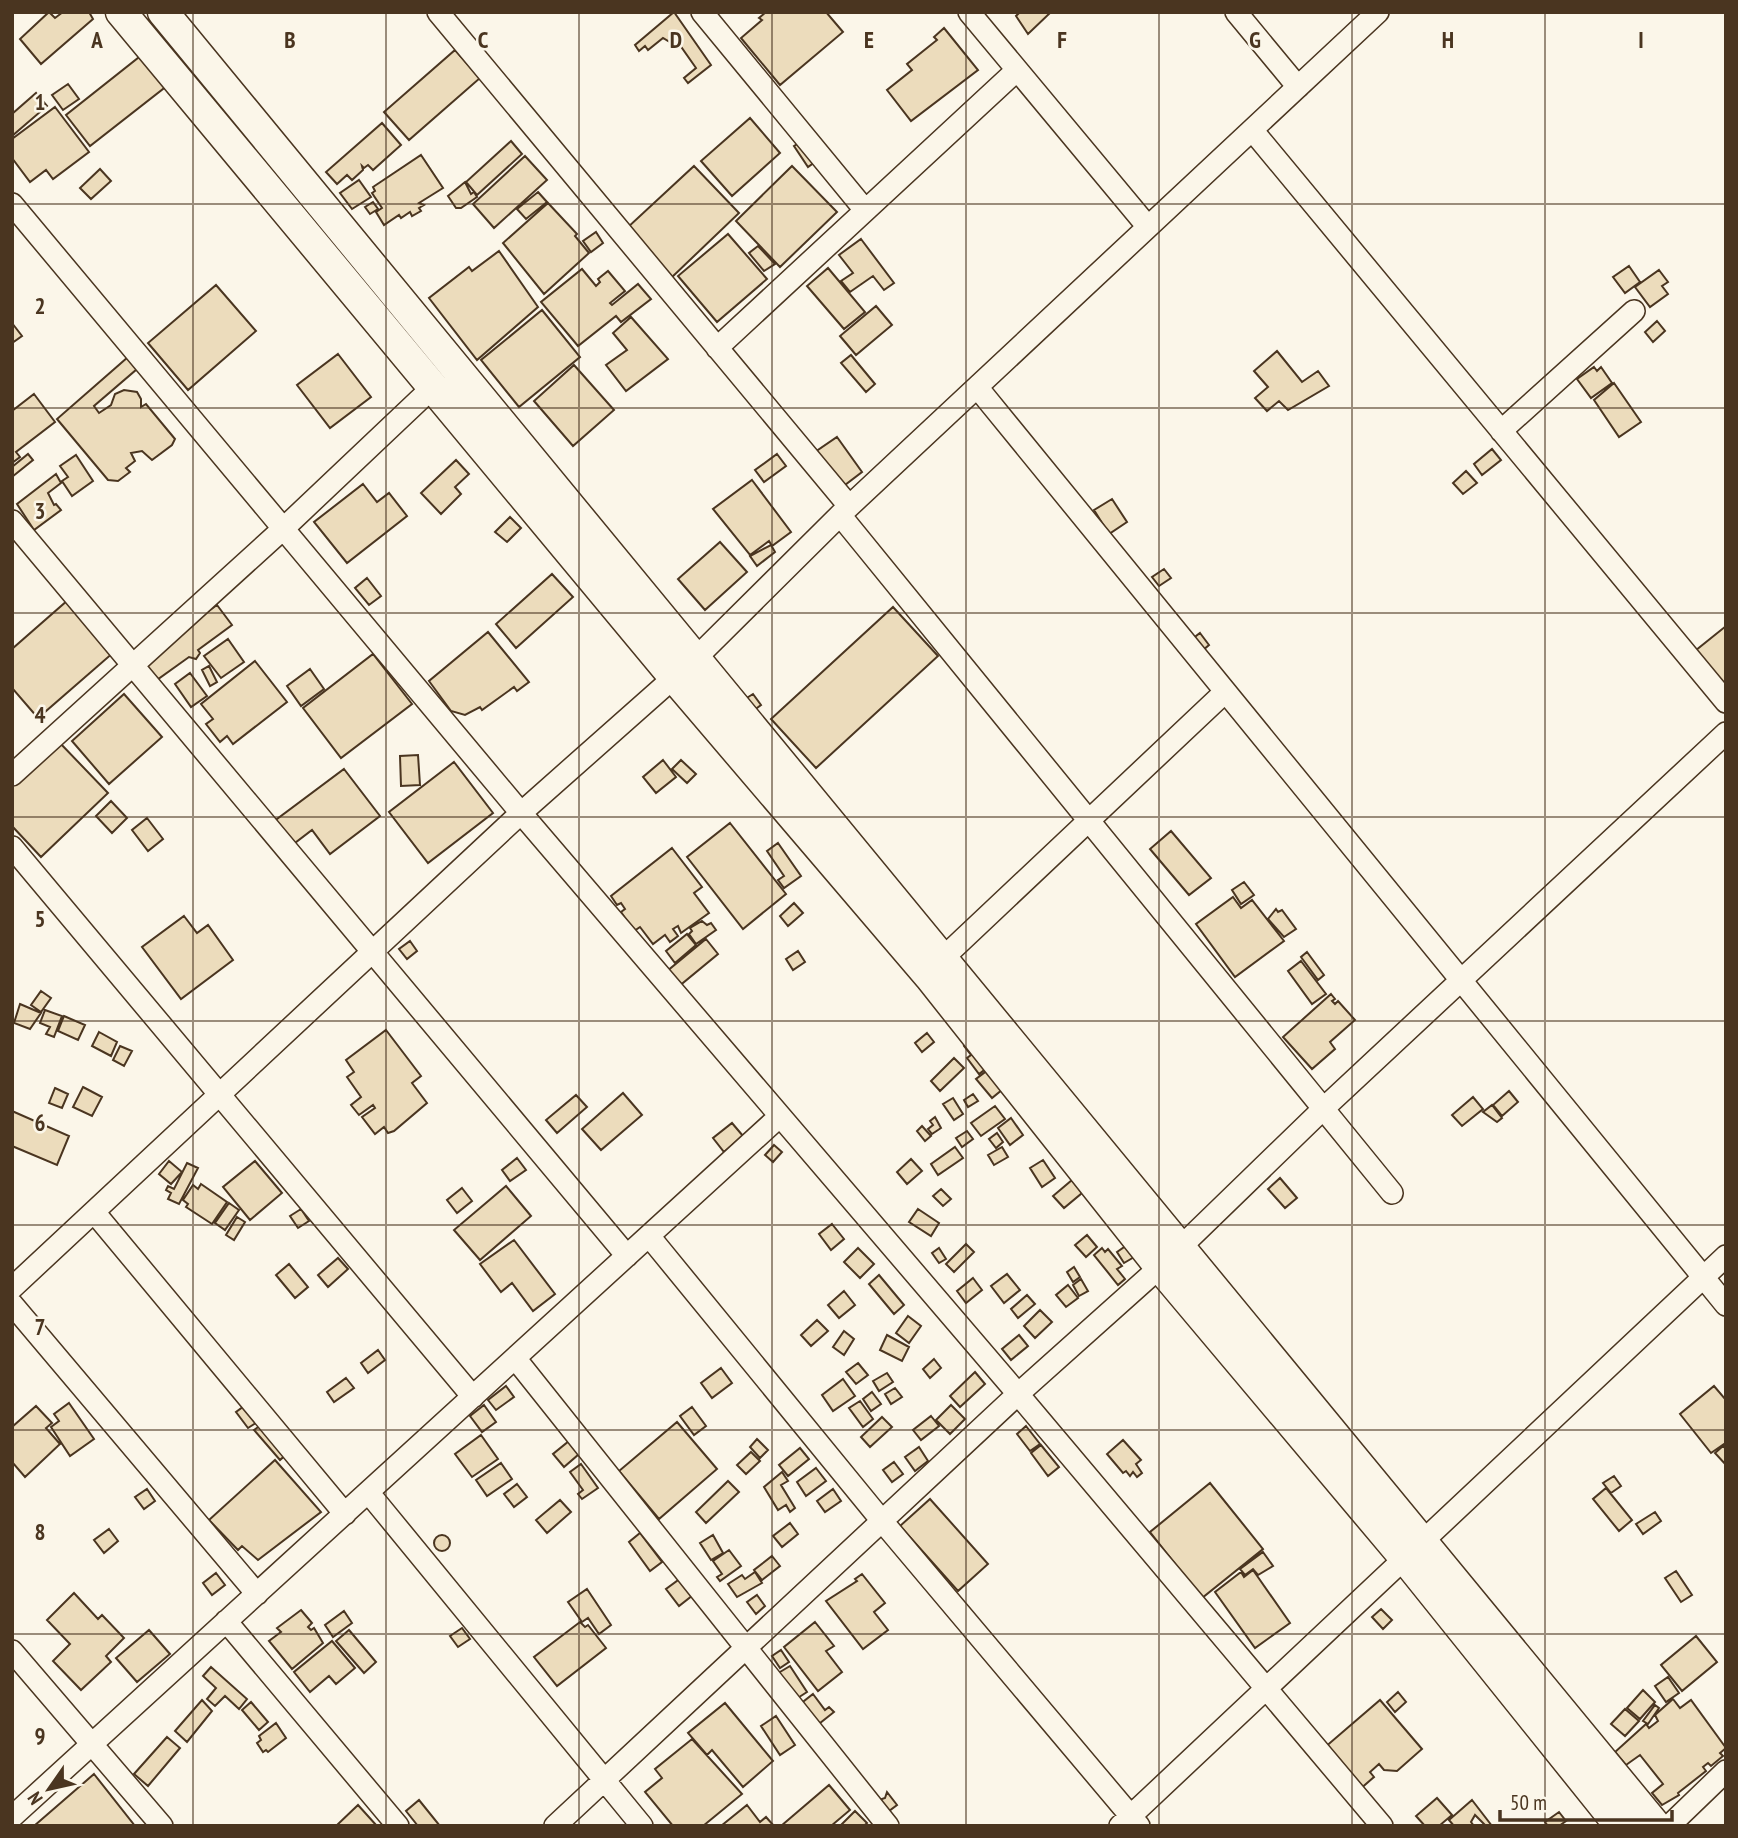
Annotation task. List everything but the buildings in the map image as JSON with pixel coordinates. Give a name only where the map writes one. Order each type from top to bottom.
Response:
[{"type":"street","points":[[121,12],[673,676],[1170,1258],[1413,1549],[1656,1826]]},
{"type":"street","points":[[163,12],[697,657],[942,959],[1170,1258]]},
{"type":"street","points":[[439,12],[717,348],[1089,821],[1392,1193]]},
{"type":"street","points":[[702,12],[865,210]]},
{"type":"street","points":[[969,12],[1148,227]]},
{"type":"street","points":[[1236,12],[1298,87]]},
{"type":"street","points":[[12,1288],[521,813],[697,657],[844,510],[1378,12]]},
{"type":"street","points":[[717,348],[1017,70]]},
{"type":"street","points":[[1253,131],[1726,702]]},
{"type":"street","points":[[12,204],[521,813],[1018,1394],[1382,1826]]},
{"type":"street","points":[[307,235],[330,213]]},
{"type":"street","points":[[1501,431],[1634,312]]},
{"type":"street","points":[[12,775],[284,528],[434,386]]},
{"type":"street","points":[[976,387],[1726,1305]]},
{"type":"street","points":[[12,521],[627,1256]]},
{"type":"street","points":[[942,959],[1225,692]]},
{"type":"street","points":[[555,1826],[1018,1394],[1170,1258],[1323,1109],[1726,733]]},
{"type":"street","points":[[12,847],[473,1397]]},
{"type":"street","points":[[12,1817],[780,1116]]},
{"type":"street","points":[[94,1212],[345,1514]]},
{"type":"street","points":[[649,1236],[1130,1823],[1413,1549],[1726,1256]]},
{"type":"street","points":[[12,1304],[257,1594]]},
{"type":"street","points":[[515,1358],[888,1826]]},
{"type":"street","points":[[368,1492],[642,1826]]},
{"type":"street","points":[[1413,1549],[1620,1826]]},
{"type":"street","points":[[226,1621],[398,1826]]},
{"type":"street","points":[[12,1651],[162,1826]]},
{"type":"street","points":[[1669,1826],[1726,1771]]}]
